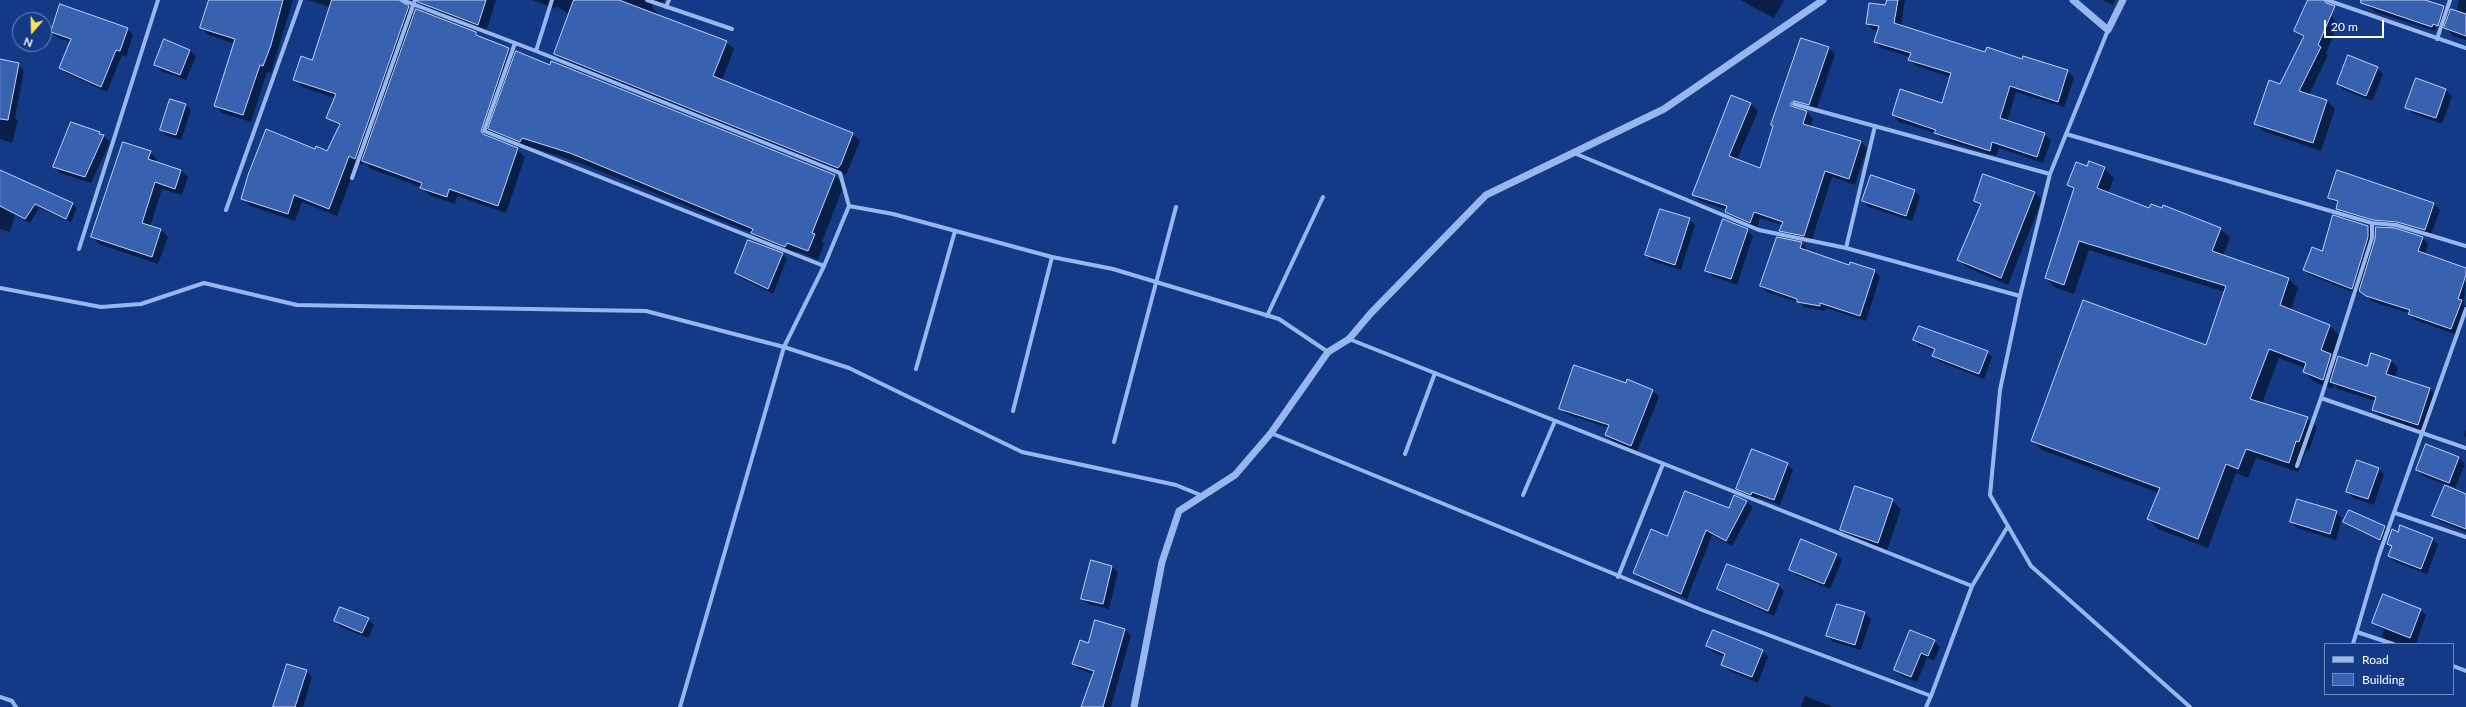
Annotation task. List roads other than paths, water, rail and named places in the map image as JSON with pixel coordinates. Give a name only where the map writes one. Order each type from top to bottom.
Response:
[{"type":"street","points":[[79,249],[158,0]]},
{"type":"street","points":[[226,210],[301,0]]},
{"type":"street","points":[[402,0],[415,2],[840,173],[849,206],[824,266],[784,347],[680,707]]},
{"type":"street","points":[[536,51],[552,0]]},
{"type":"street","points":[[647,0],[732,29]]},
{"type":"street","points":[[666,7],[669,0]]},
{"type":"street","points":[[1134,707],[1162,562],[1179,511],[1235,475],[1271,433],[1328,352],[1349,339],[1376,307],[1486,195],[1664,109],[1823,0]]},
{"type":"street","points":[[2073,0],[2108,30]]},
{"type":"street","points":[[2123,0],[2108,30],[2050,174],[2020,296],[2000,390],[1990,495],[2031,566],[2190,707]]},
{"type":"street","points":[[2326,0],[2466,48]]},
{"type":"street","points":[[2437,39],[2450,0]]},
{"type":"street","points":[[352,178],[415,2]]},
{"type":"street","points":[[515,43],[484,131],[824,266]]},
{"type":"street","points":[[1794,104],[2050,174]]},
{"type":"street","points":[[1846,248],[1875,126]]},
{"type":"street","points":[[2066,134],[2372,223],[2396,225],[2466,246]]},
{"type":"street","points":[[1574,153],[1759,230],[1846,248],[2020,296]]},
{"type":"street","points":[[1267,316],[1323,197]]},
{"type":"street","points":[[849,206],[955,231],[1052,257],[1113,269],[1279,319],[1328,352]]},
{"type":"street","points":[[1114,442],[1176,207]]},
{"type":"street","points":[[2297,466],[2321,398],[2372,238],[2372,223]]},
{"type":"street","points":[[916,369],[955,231]]},
{"type":"street","points":[[1013,411],[1052,257]]},
{"type":"street","points":[[0,288],[101,307],[141,304],[204,283],[297,305],[646,311],[784,347],[849,368],[1022,452],[1176,485],[1203,496]]},
{"type":"street","points":[[2353,643],[2379,555],[2466,309]]},
{"type":"street","points":[[1349,339],[1972,586]]},
{"type":"street","points":[[1405,454],[1435,373]]},
{"type":"street","points":[[2321,398],[2466,448]]},
{"type":"street","points":[[1524,495],[1555,421]]},
{"type":"street","points":[[1271,433],[1618,576],[1846,666],[1931,696]]},
{"type":"street","points":[[1618,576],[1663,464]]},
{"type":"street","points":[[2395,513],[2466,536]]},
{"type":"street","points":[[1926,707],[1972,586],[2008,526]]},
{"type":"street","points":[[2357,632],[2390,643]]},
{"type":"street","points":[[2454,666],[2466,671]]},
{"type":"street","points":[[0,697],[12,702],[16,707]]}]
